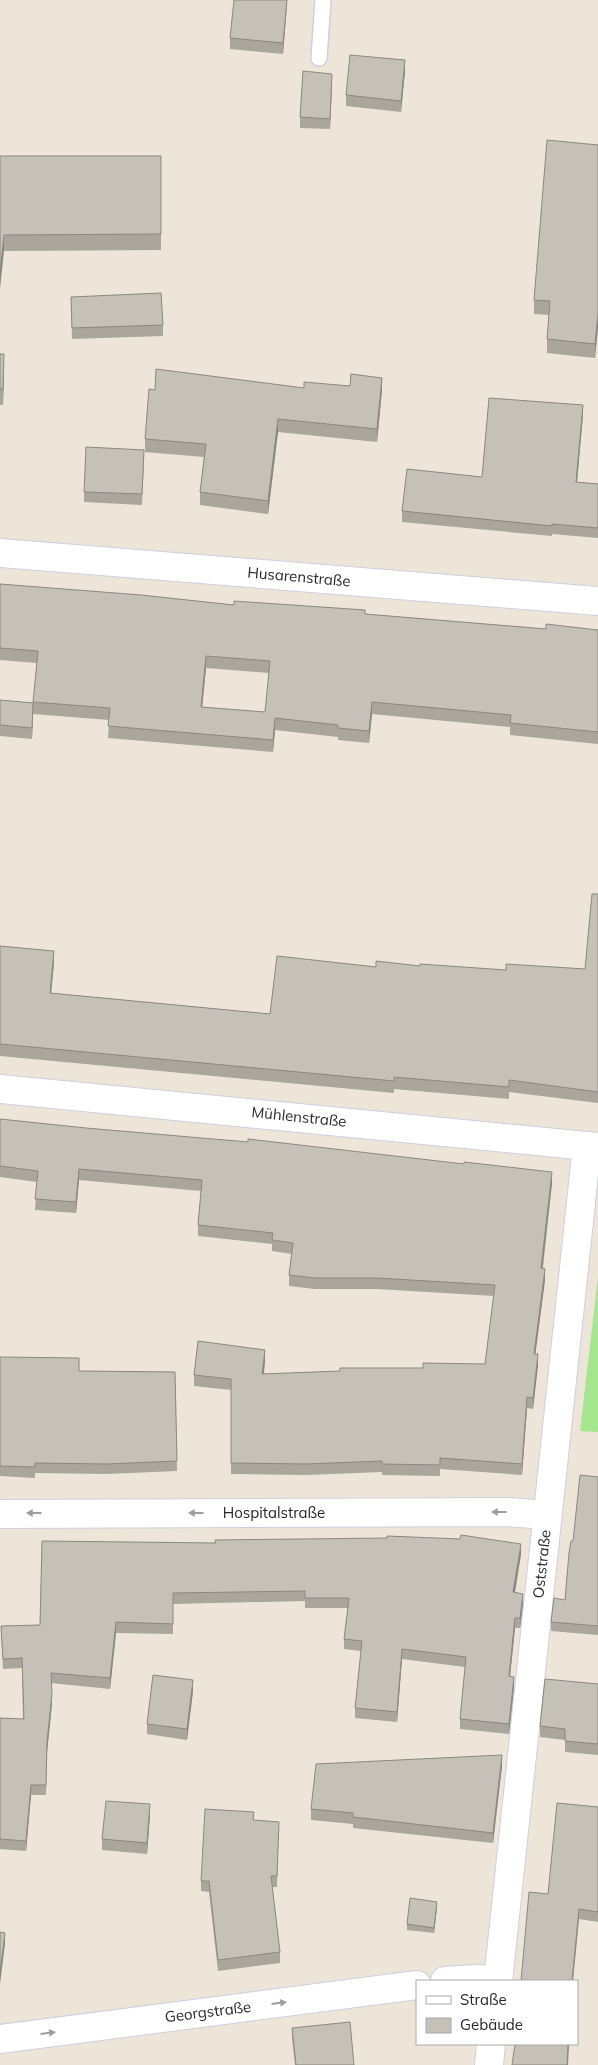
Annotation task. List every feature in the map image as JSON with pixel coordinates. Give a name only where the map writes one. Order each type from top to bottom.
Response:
[{"type":"street","name":"Husarenstraße","points":[[0,553],[598,602]]},
{"type":"street","name":"Mühlenstraße","points":[[0,1089],[593,1147]]},
{"type":"street","name":"Oststraße","points":[[498,1980],[548,1515],[593,1147]]},
{"type":"street","name":"Hospitalstraße","points":[[0,1514],[506,1512],[548,1515]]},
{"type":"street","points":[[460,1980],[487,1980]]},
{"type":"street","name":"Georgstraße","points":[[0,2039],[416,1985]]},
{"type":"street","points":[[489,2065],[491,2045]]},
{"type":"lane","points":[[319,58],[323,0]]},
{"type":"green space","points":[[598,1276],[598,1432],[580,1431]]},
{"type":"building","points":[[234,0],[287,0],[283,43],[230,38]]},
{"type":"building","points":[[350,55],[405,60],[401,101],[346,95]]},
{"type":"building","points":[[303,71],[332,74],[330,119],[300,117]]},
{"type":"building","points":[[547,140],[598,145],[598,313],[595,344],[547,339],[550,301],[534,300]]},
{"type":"building","points":[[0,156],[161,156],[161,234],[4,235],[0,273]]},
{"type":"building","points":[[161,293],[163,325],[72,328],[71,297]]},
{"type":"building","points":[[0,354],[4,354],[3,389],[0,389]]},
{"type":"building","points":[[156,369],[304,388],[304,382],[350,386],[351,374],[382,378],[377,429],[278,419],[268,501],[200,492],[206,444],[145,439],[149,389],[155,390]]},
{"type":"building","points":[[489,398],[583,405],[576,482],[598,484],[598,528],[552,524],[552,526],[402,511],[407,469],[482,477]]},
{"type":"building","points":[[86,447],[144,450],[142,494],[84,492]]},
{"type":"building","points":[[0,584],[141,595],[234,605],[234,601],[365,610],[365,614],[546,629],[546,624],[598,630],[598,732],[510,723],[511,715],[372,702],[369,731],[338,728],[338,725],[275,718],[273,740],[108,726],[110,708],[33,702],[38,651],[0,648]],"holes":[[[206,656],[270,661],[265,712],[201,707]]]},
{"type":"building","points":[[0,700],[33,703],[32,728],[0,725]]},
{"type":"building","points":[[592,894],[598,894],[598,1092],[509,1080],[509,1087],[394,1077],[394,1081],[0,1044],[0,946],[54,951],[50,993],[270,1014],[277,956],[376,967],[376,961],[420,966],[420,964],[506,970],[506,964],[585,969]]},
{"type":"building","points":[[0,1119],[248,1142],[248,1139],[464,1164],[464,1162],[552,1172],[541,1268],[545,1269],[534,1354],[538,1354],[533,1398],[527,1397],[522,1464],[440,1458],[440,1465],[382,1464],[382,1461],[306,1464],[231,1463],[231,1379],[194,1375],[198,1341],[265,1350],[262,1374],[340,1371],[340,1368],[423,1368],[423,1363],[485,1364],[495,1285],[377,1278],[315,1278],[289,1275],[293,1243],[272,1240],[273,1233],[198,1225],[202,1180],[79,1169],[76,1202],[35,1199],[38,1171],[0,1166]]},
{"type":"building","points":[[0,1357],[79,1358],[79,1371],[175,1372],[177,1461],[107,1464],[35,1463],[35,1467],[0,1466]]},
{"type":"building","points":[[580,1475],[598,1477],[598,1626],[551,1622],[554,1598],[565,1600],[569,1553],[571,1541],[573,1541]]},
{"type":"building","points":[[461,1535],[521,1544],[513,1592],[523,1594],[520,1618],[515,1618],[509,1676],[514,1677],[509,1724],[460,1719],[466,1657],[402,1649],[397,1712],[355,1708],[362,1641],[344,1639],[349,1598],[305,1598],[305,1591],[173,1593],[173,1624],[116,1622],[110,1678],[51,1673],[52,1694],[47,1742],[46,1785],[31,1785],[26,1841],[0,1839],[0,1718],[24,1719],[22,1658],[3,1659],[1,1626],[40,1625],[42,1541],[216,1543],[215,1540],[387,1538],[387,1536],[460,1539]]},
{"type":"building","points":[[153,1675],[193,1680],[187,1729],[147,1724]]},
{"type":"building","points":[[545,1679],[598,1684],[598,1744],[565,1741],[565,1729],[540,1726]]},
{"type":"building","points":[[502,1755],[493,1833],[353,1817],[353,1813],[311,1809],[316,1764]]},
{"type":"building","points":[[106,1801],[150,1804],[147,1843],[102,1839]]},
{"type":"building","points":[[557,1803],[598,1807],[598,1912],[579,1909],[572,1980],[521,1980],[529,1892],[548,1894]]},
{"type":"building","points":[[205,1809],[254,1812],[253,1820],[279,1822],[277,1876],[271,1876],[280,1952],[218,1960],[209,1881],[201,1881]]},
{"type":"building","points":[[410,1898],[437,1902],[434,1928],[407,1924]]},
{"type":"building","points":[[0,1932],[5,1933],[0,1973]]},
{"type":"building","points":[[350,2022],[354,2065],[296,2065],[292,2028]]},
{"type":"building","points":[[515,2045],[568,2045],[567,2065],[512,2065]]}]
